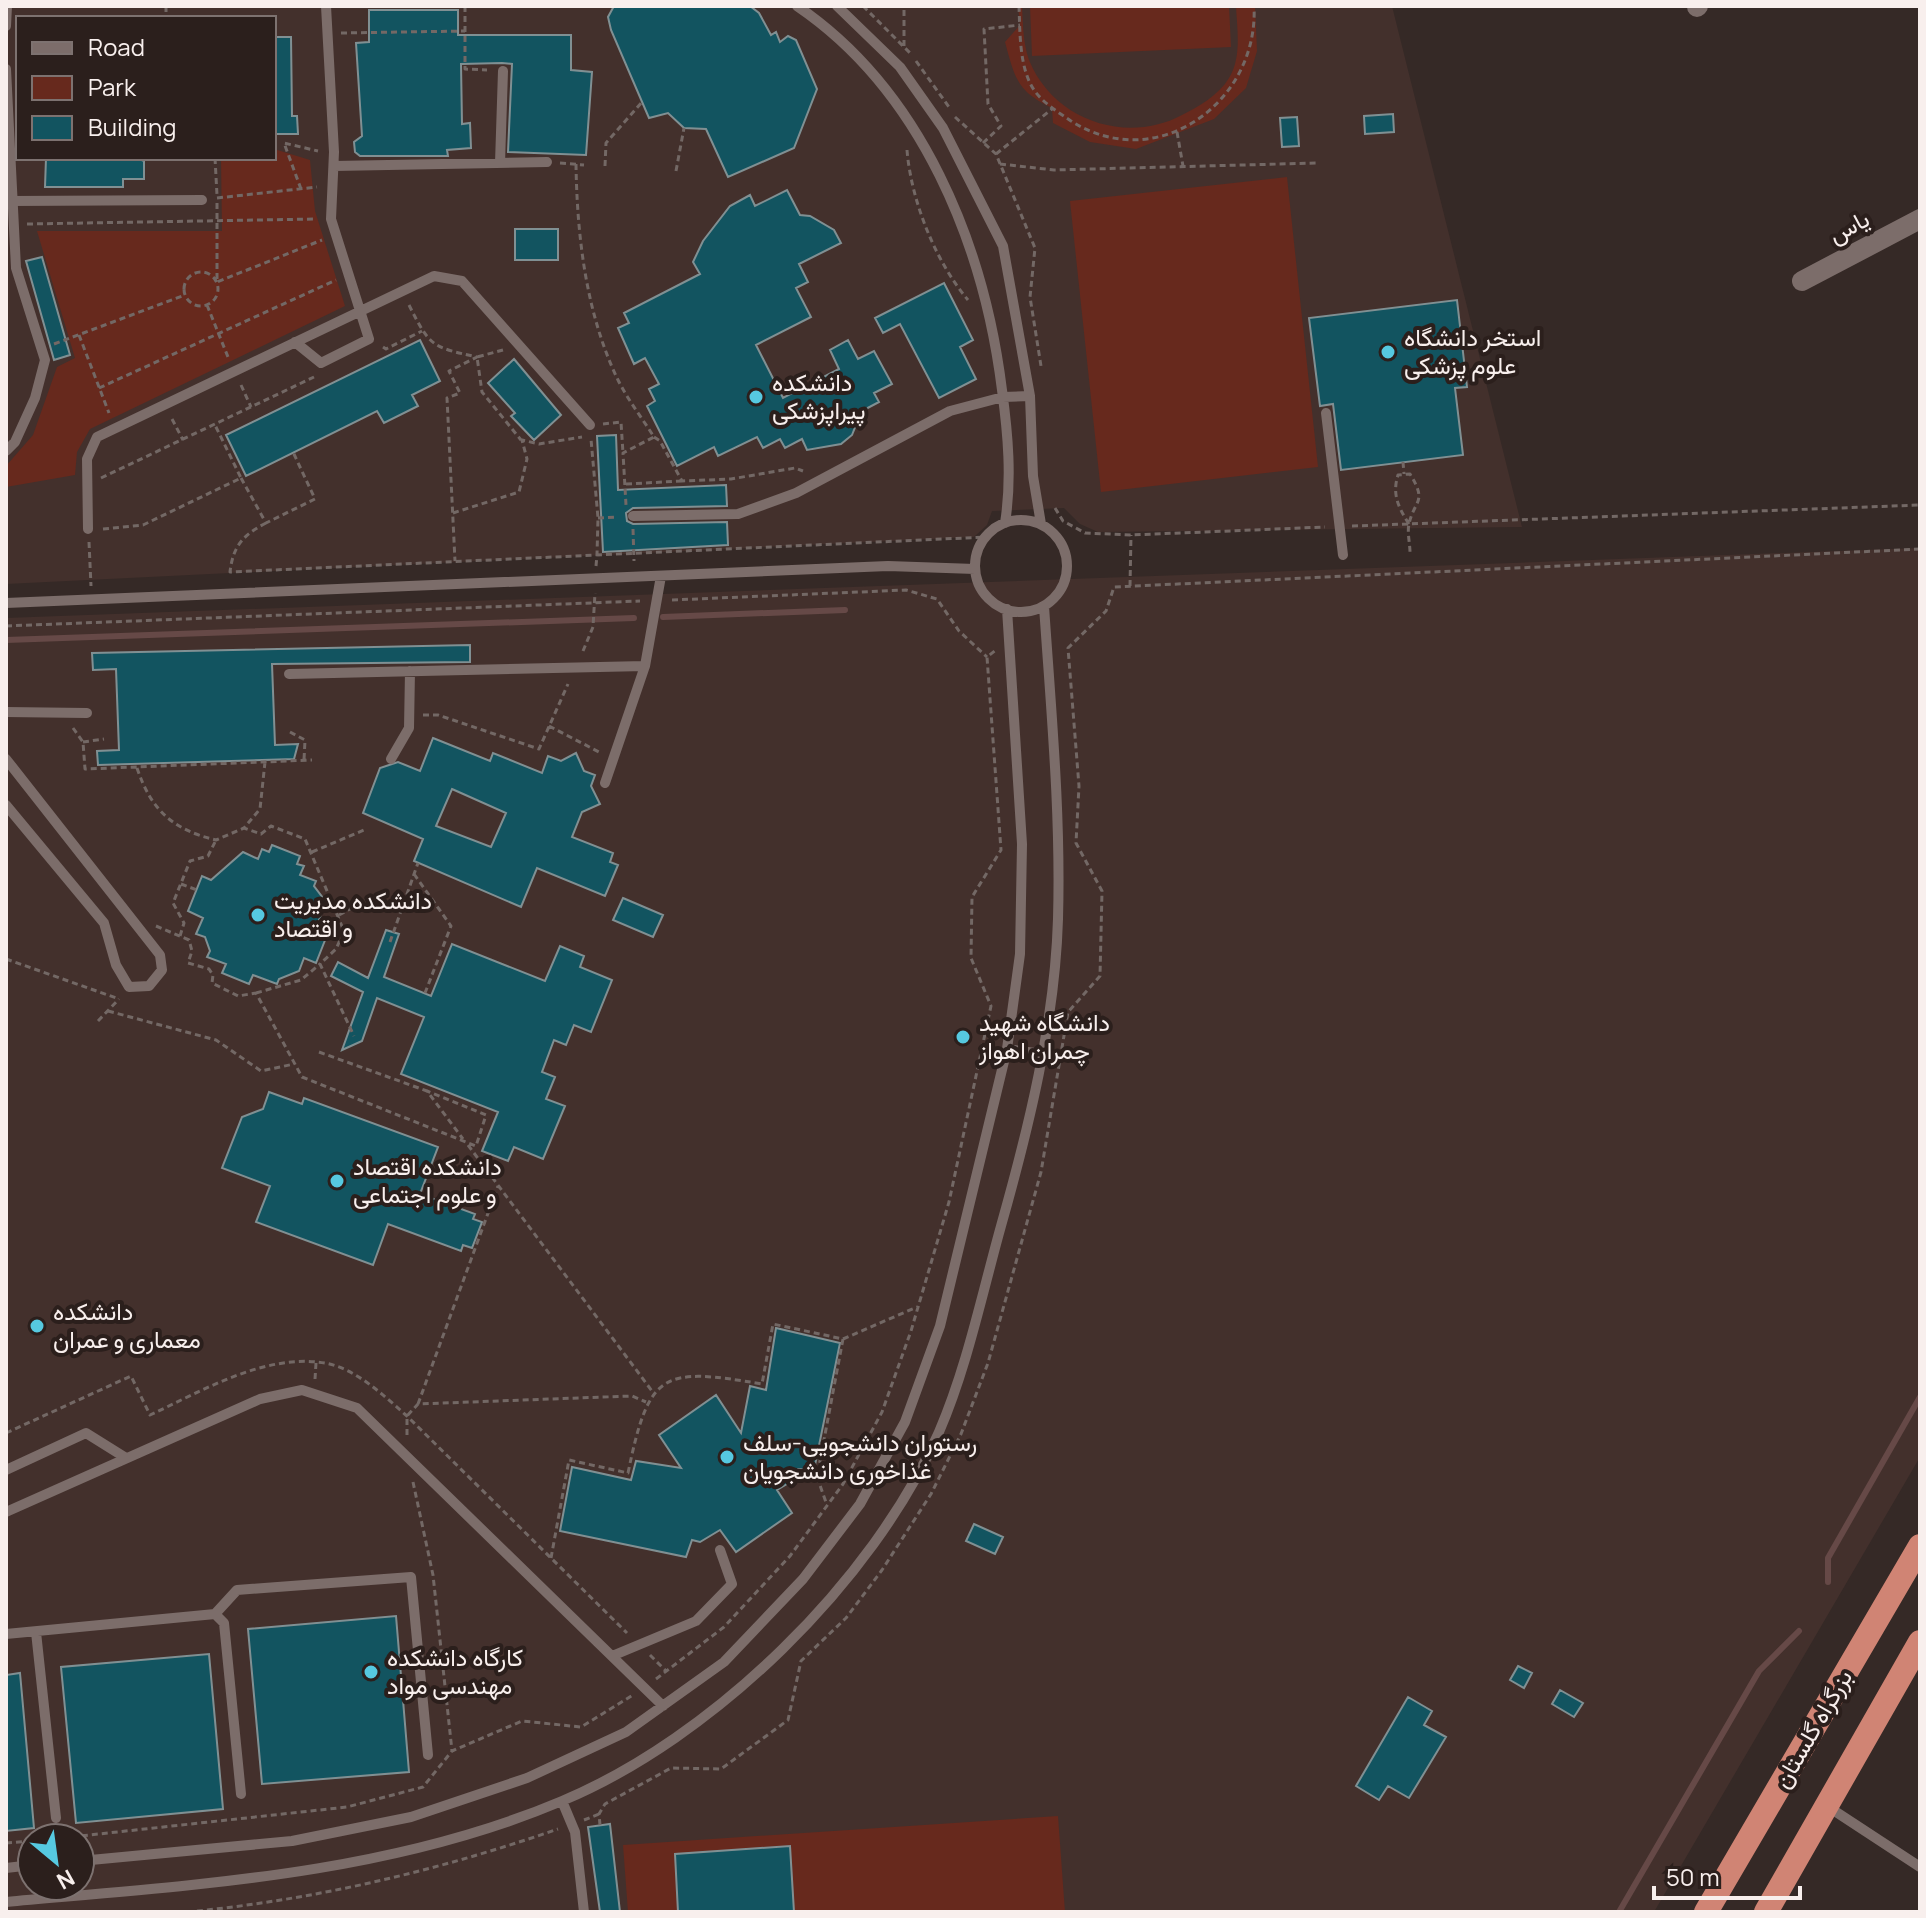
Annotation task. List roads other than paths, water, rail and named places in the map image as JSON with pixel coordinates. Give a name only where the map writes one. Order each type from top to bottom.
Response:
[{"type":"highway","name":"بزرگراه گلستان","points":[[1706,1912],[1920,1546]]},
{"type":"highway","name":"بزرگراه گلستان","points":[[1766,1912],[1920,1642]]},
{"type":"street","name":"یاس","points":[[1802,281],[1920,219]]},
{"type":"lane","points":[[6,26],[7,6]]},
{"type":"lane","points":[[295,342],[321,363],[369,339],[331,219],[334,152],[326,6]]},
{"type":"lane","points":[[797,6],[866,68],[909,121],[949,194],[980,275],[997,346],[1010,494],[1005,523]]},
{"type":"lane","points":[[837,6],[900,67],[943,128],[1003,246],[1030,396],[1033,476],[1041,524]]},
{"type":"lane","points":[[6,69],[16,268],[45,360],[35,398],[15,442],[6,451]]},
{"type":"lane","points":[[500,163],[503,71]]},
{"type":"lane","points":[[334,166],[547,162]]},
{"type":"lane","points":[[11,201],[202,200]]},
{"type":"lane","points":[[88,529],[87,459],[97,437],[434,276],[462,281],[590,425]]},
{"type":"lane","points":[[633,516],[738,514],[821,480],[950,411],[1003,397],[1030,396]]},
{"type":"lane","points":[[1326,413],[1343,555]]},
{"type":"lane","points":[[1019,520],[1041,524],[1058,537],[1068,567],[1061,589],[1044,606],[1030,611],[1007,609],[987,597],[975,569],[976,554],[986,537],[1005,523],[1019,520]]},
{"type":"lane","points":[[6,603],[888,566],[975,569]]},
{"type":"lane","points":[[605,783],[645,666],[661,576]]},
{"type":"lane","points":[[6,1902],[339,1866],[467,1833],[562,1801],[659,1751],[822,1612],[888,1524],[939,1432],[1012,1187],[1042,1054],[1058,922],[1055,762],[1044,606]]},
{"type":"lane","points":[[96,1859],[292,1841],[411,1817],[527,1778],[626,1732],[724,1662],[803,1579],[860,1504],[905,1422],[940,1326],[1007,1049],[1020,954],[1022,844],[1007,609]]},
{"type":"lane","points":[[289,674],[645,666]]},
{"type":"lane","points":[[391,759],[409,728],[410,671]]},
{"type":"lane","points":[[6,712],[87,713]]},
{"type":"lane","points":[[6,759],[160,955],[162,970],[149,986],[129,987],[116,965],[104,923],[6,805]]},
{"type":"lane","points":[[1007,1049],[1042,1054]]},
{"type":"lane","points":[[6,1512],[260,1399],[302,1390],[357,1408],[663,1706]]},
{"type":"lane","points":[[6,1470],[86,1433],[126,1458]]},
{"type":"lane","points":[[612,1656],[696,1621],[732,1584],[720,1550]]},
{"type":"lane","points":[[6,1634],[215,1614],[237,1590],[411,1577],[428,1755]]},
{"type":"lane","points":[[215,1614],[224,1623],[241,1794]]},
{"type":"lane","points":[[36,1632],[56,1818]]},
{"type":"lane","points":[[562,1801],[572,1824],[584,1912]]},
{"type":"lane","points":[[1827,1806],[1920,1867]]},
{"type":"waterway","points":[[663,617],[845,610]]},
{"type":"waterway","points":[[6,640],[634,618]]},
{"type":"waterway","points":[[1828,1582],[1828,1558],[1920,1397]]},
{"type":"waterway","points":[[1619,1912],[1759,1671],[1799,1631]]},
{"type":"place","name":"استخر دانشگاه علوم پزشکی","points":[[1388,352]]},
{"type":"place","name":"دانشکده پیراپزشکی","points":[[756,397]]},
{"type":"place","name":"دانشکده مدیریت و اقتصاد","points":[[258,915]]},
{"type":"place","name":"دانشگاه شهید چمران اهواز","points":[[963,1037]]},
{"type":"place","name":"دانشکده اقتصاد و علوم اجتماعی","points":[[337,1181]]},
{"type":"place","name":"دانشکده معماری و عمران","points":[[37,1326]]},
{"type":"place","name":"رستوران دانشجویی-سلف غذاخوری دانشجویان","points":[[727,1457]]},
{"type":"place","name":"کارگاه دانشکده مهندسی مواد","points":[[371,1672]]}]
